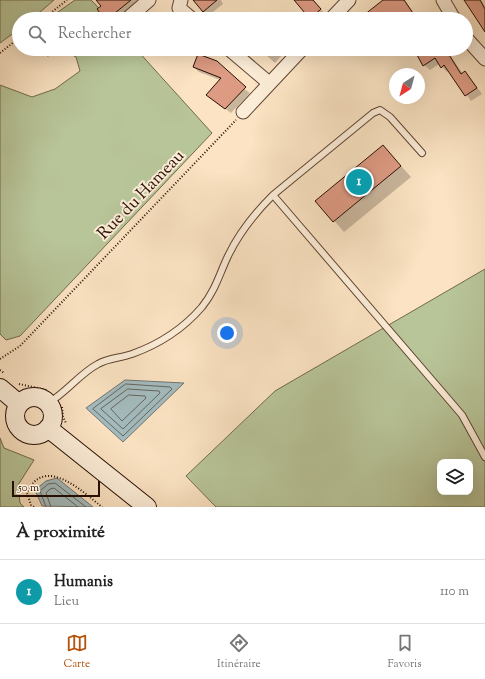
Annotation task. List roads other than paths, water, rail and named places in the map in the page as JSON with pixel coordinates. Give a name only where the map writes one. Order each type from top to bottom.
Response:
[{"type":"street","points":[[134,12],[149,0]]},
{"type":"street","points":[[337,12],[349,0]]},
{"type":"street","points":[[443,0],[450,12]]},
{"type":"street","points":[[176,3],[185,12]]},
{"type":"street","points":[[473,46],[485,59]]},
{"type":"street","points":[[237,56],[270,84]]},
{"type":"street","points":[[243,112],[296,56]]},
{"type":"street","points":[[7,382],[19,404]]},
{"type":"street","points":[[33,397],[43,400],[52,400],[51,424],[48,428],[44,432],[33,435],[22,431],[15,421],[16,409],[22,400],[33,397]]},
{"type":"street","points":[[48,428],[147,507]]},
{"type":"lane","points":[[52,400],[56,399],[97,364],[132,354],[159,342],[184,325],[211,294],[220,278],[228,256],[240,234],[273,195],[377,111],[380,110],[390,117],[422,153]]},
{"type":"lane","points":[[273,195],[462,415],[485,457]]},
{"type":"water","points":[[125,380],[184,383],[123,442],[86,408]]},
{"type":"water","points":[[57,478],[93,507],[42,506],[35,490],[46,481]]},
{"type":"place","name":"Humanis","points":[[359,182]]}]
